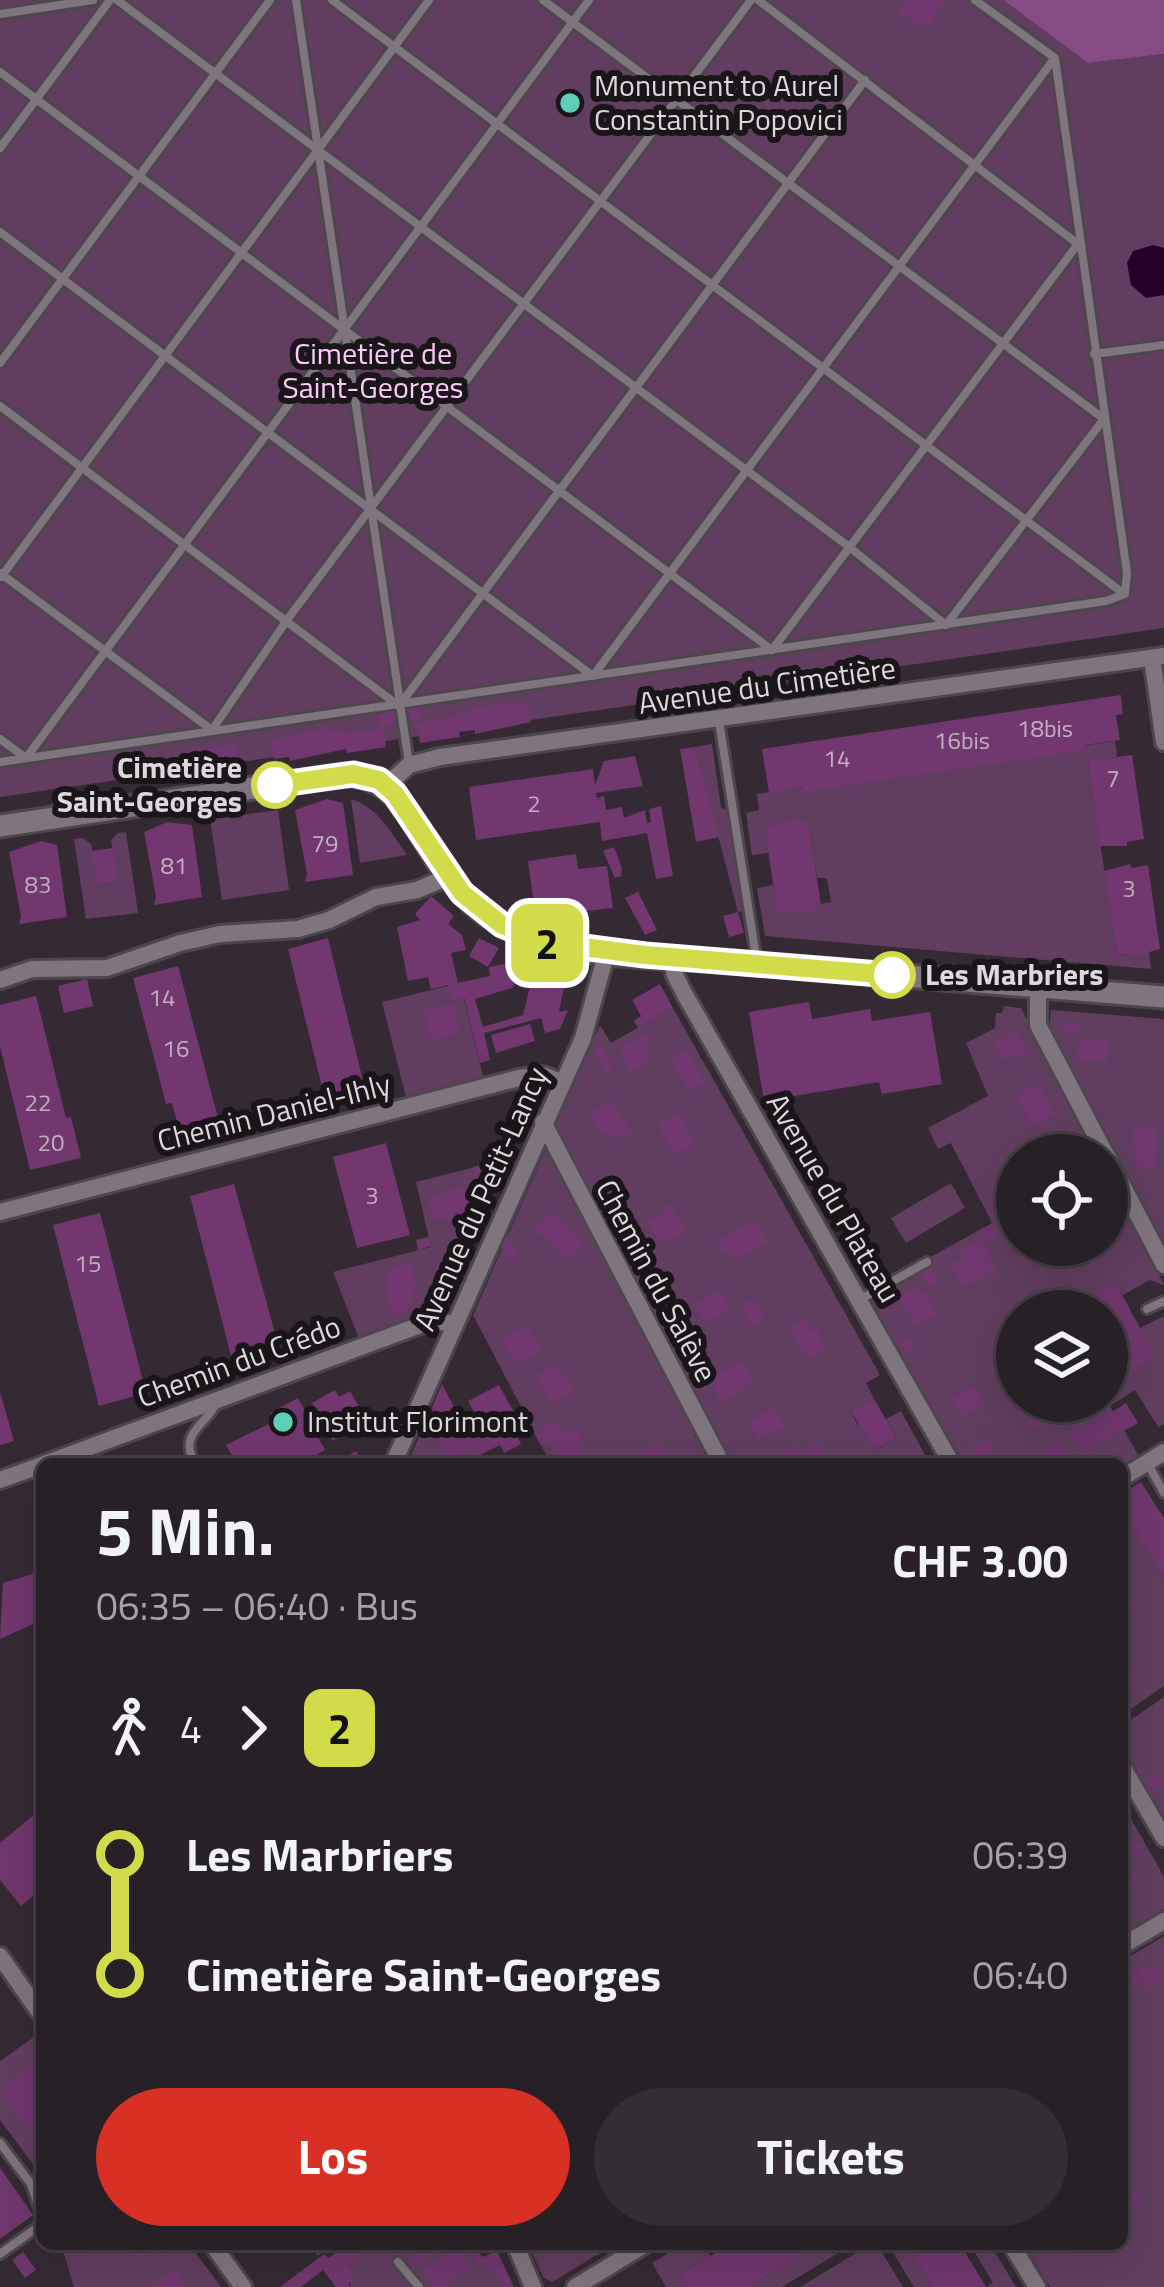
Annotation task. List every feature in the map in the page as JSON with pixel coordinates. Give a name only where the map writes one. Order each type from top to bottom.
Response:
[{"type":"street","name":"Avenue du Cimetière","points":[[409,765],[1158,657]]},
{"type":"street","points":[[1158,657],[1164,742]]},
{"type":"street","points":[[386,786],[409,765]]},
{"type":"street","points":[[0,826],[341,775],[366,776],[386,786],[448,877],[488,916],[520,934],[560,946],[1164,997]]},
{"type":"street","points":[[0,980],[32,969],[107,968],[220,934],[298,928],[329,920],[376,897],[417,890],[448,877]]},
{"type":"street","name":"Avenue du Petit-Lancy","points":[[396,1458],[583,1038],[608,951]]},
{"type":"street","name":"Avenue du Plateau","points":[[675,957],[674,974],[684,993],[949,1458]]},
{"type":"street","points":[[1038,988],[1038,1024],[1096,1134]]},
{"type":"street","name":"Chemin Daniel-Ihly","points":[[0,1212],[519,1078],[543,1075],[561,1082]]},
{"type":"street","name":"Chemin du Salève","points":[[543,1122],[719,1458]]},
{"type":"street","points":[[1128,1196],[1164,1265]]},
{"type":"street","name":"Chemin du Crédo","points":[[59,1458],[423,1324],[454,1326]]},
{"type":"street","points":[[1128,1474],[1164,1452]]},
{"type":"street","name":"Chemin du Crédo","points":[[0,1480],[36,1467]]},
{"type":"street","points":[[1128,1776],[1164,1838]]},
{"type":"street","points":[[1128,1942],[1164,1921]]},
{"type":"street","points":[[0,1956],[36,2007]]},
{"type":"street","points":[[216,2250],[243,2287]]},
{"type":"street","points":[[518,2250],[533,2287]]},
{"type":"street","points":[[574,2287],[636,2250]]},
{"type":"street","points":[[1015,2250],[1037,2287]]},
{"type":"lane","points":[[0,14],[22,5],[93,0]]},
{"type":"lane","points":[[0,148],[114,0],[848,546],[946,625]]},
{"type":"lane","points":[[0,363],[270,0]]},
{"type":"lane","points":[[296,0],[409,765]]},
{"type":"lane","points":[[332,0],[1125,594]]},
{"type":"lane","points":[[212,730],[1,576],[429,0]]},
{"type":"lane","points":[[543,0],[1105,419]]},
{"type":"lane","points":[[26,758],[589,0]]},
{"type":"lane","points":[[212,730],[287,620],[755,0],[1078,244]]},
{"type":"lane","points":[[975,0],[1055,58],[1127,573],[1125,594]]},
{"type":"lane","points":[[592,676],[1055,58]]},
{"type":"lane","points":[[0,72],[772,650]]},
{"type":"lane","points":[[399,706],[865,80]]},
{"type":"lane","points":[[0,232],[592,676]]},
{"type":"lane","points":[[772,650],[1078,244]]},
{"type":"lane","points":[[1094,354],[1164,345]]},
{"type":"lane","points":[[0,406],[399,706]]},
{"type":"lane","points":[[946,625],[1105,419]]},
{"type":"lane","points":[[0,762],[946,625],[1106,601],[1125,594]]},
{"type":"lane","points":[[719,721],[757,964]]},
{"type":"lane","points":[[0,739],[26,758]]},
{"type":"lane","points":[[860,1300],[927,1262]]},
{"type":"lane","points":[[1147,1310],[1164,1300]]},
{"type":"lane","points":[[193,1458],[189,1436],[214,1410],[218,1398]]},
{"type":"lane","points":[[1147,1462],[1164,1493]]},
{"type":"lane","points":[[0,2143],[31,2184],[36,2201]]},
{"type":"lane","points":[[0,2254],[36,2226]]},
{"type":"lane","points":[[398,2263],[419,2287]]},
{"type":"green space","name":"Cimetière de Saint-Georges","points":[[0,0],[1003,0],[1088,63],[1164,54],[1164,628],[0,797]]},
{"type":"green space","points":[[1115,741],[1117,757],[1088,762],[1117,955],[1128,954],[1129,958],[1149,951],[1151,969],[765,936],[757,888],[773,885],[778,911],[831,902],[827,878],[817,878],[808,822],[765,828],[769,853],[752,855],[746,813],[759,810],[757,794]]},
{"type":"green space","points":[[712,744],[721,807],[728,811],[743,911],[738,912],[695,747]]},
{"type":"green space","points":[[351,799],[376,814],[407,855],[360,863]]},
{"type":"green space","points":[[278,810],[289,890],[222,900],[210,819]]},
{"type":"green space","points":[[126,832],[138,913],[86,919],[74,839],[91,844],[97,885],[118,882],[111,840]]},
{"type":"green space","points":[[460,983],[484,1080],[407,1101],[382,1002]]},
{"type":"green space","points":[[1004,1006],[1021,1008],[1086,1134],[996,1134],[996,1266],[1128,1266],[1128,1214],[1164,1285],[1150,1280],[1128,1292],[1116,1284],[1111,1290],[996,1290],[996,1422],[1119,1422],[1140,1458],[1128,1465],[1128,1458],[961,1458],[870,1299],[927,1266],[925,1260],[992,1223],[951,1143],[938,1149],[928,1128],[988,1096],[966,1043],[995,1028],[996,1013],[1002,1013]]},
{"type":"green space","points":[[673,1008],[880,1375],[866,1383],[874,1399],[850,1411],[877,1449],[897,1438],[886,1419],[901,1411],[927,1458],[724,1458],[710,1431],[715,1427],[686,1385],[688,1378],[704,1369],[699,1362],[680,1372],[554,1129],[600,1025],[611,1043]]},
{"type":"green space","points":[[1051,1010],[1164,1019],[1164,1253],[1128,1184],[1128,1134],[1102,1134],[1049,1031]]},
{"type":"green space","points":[[548,1144],[698,1431],[693,1434],[711,1458],[548,1458],[473,1315]]},
{"type":"green space","points":[[503,1160],[437,1311],[360,1341],[333,1272],[431,1247],[416,1182]]},
{"type":"green space","points":[[951,1183],[965,1208],[906,1243],[891,1218]]},
{"type":"green space","points":[[1164,1316],[1164,1424],[1158,1427],[1135,1390],[1128,1394],[1128,1324],[1136,1320],[1140,1328]]},
{"type":"green space","points":[[432,1408],[447,1415],[456,1411],[478,1456],[474,1458],[410,1458]]},
{"type":"green space","points":[[1128,1518],[1164,1577],[1164,1686],[1128,1711]]},
{"type":"green space","points":[[1164,1697],[1164,1817],[1128,1755],[1128,1722]]},
{"type":"green space","points":[[1128,1814],[1164,1877],[1164,1909],[1128,1931]]},
{"type":"green space","points":[[1164,1936],[1164,2287],[1050,2287],[1028,2250],[1128,2250],[1128,1957]]},
{"type":"green space","points":[[36,2040],[36,2168],[0,2120],[0,2061]]},
{"type":"green space","points":[[63,2250],[193,2250],[221,2287],[74,2287]]},
{"type":"green space","points":[[368,2250],[477,2250],[503,2287],[422,2287],[401,2258],[395,2261],[415,2287],[351,2287],[347,2267]]},
{"type":"green space","points":[[531,2250],[605,2250],[552,2282],[543,2277]]},
{"type":"green space","points":[[674,2250],[706,2250],[710,2256],[679,2275],[686,2287],[666,2287],[652,2263]]},
{"type":"green space","points":[[809,2250],[843,2250],[782,2287],[749,2287]]},
{"type":"green space","points":[[861,2250],[881,2250],[903,2287],[800,2287]]},
{"type":"green space","points":[[892,2250],[910,2250],[932,2287],[914,2287]]},
{"type":"green space","points":[[974,2250],[994,2250],[1016,2287],[987,2287],[993,2283]]},
{"type":"shaded area","points":[[1003,0],[1164,0],[1164,54],[1088,63]]},
{"type":"shaded area","points":[[1153,245],[1164,248],[1164,295],[1146,298],[1131,285],[1127,263],[1133,251]]},
{"type":"building","points":[[907,0],[946,0],[928,25],[920,20],[916,24],[897,11]]},
{"type":"building","points":[[1121,695],[1123,714],[1116,715],[1120,740],[1085,745],[1086,750],[769,793],[762,749]]},
{"type":"building","points":[[512,702],[528,703],[531,722],[420,743],[417,723]]},
{"type":"building","points":[[419,707],[420,720],[380,726],[378,713]]},
{"type":"building","points":[[327,728],[344,734],[384,728],[386,747],[347,753],[346,749],[290,761],[289,757],[274,759],[271,740]]},
{"type":"building","points":[[237,744],[239,758],[188,765],[186,751]]},
{"type":"building","points":[[695,747],[719,837],[696,842],[680,749]]},
{"type":"building","points":[[1132,755],[1144,839],[1127,842],[1127,846],[1100,846],[1088,761]]},
{"type":"building","points":[[635,756],[643,786],[596,793],[597,798],[604,796],[606,810],[622,807],[624,818],[645,810],[647,823],[651,822],[649,809],[661,806],[673,876],[656,879],[647,833],[602,841],[600,822],[476,840],[469,787],[593,769],[595,785],[604,761]]},
{"type":"building","points":[[327,799],[343,803],[353,875],[305,882],[295,810]]},
{"type":"building","points":[[797,819],[797,823],[808,821],[821,905],[810,907],[811,911],[777,912],[765,828]]},
{"type":"building","points":[[167,822],[192,825],[202,897],[154,905],[144,832]]},
{"type":"building","points":[[41,841],[57,845],[67,917],[19,924],[9,852]]},
{"type":"building","points":[[614,847],[622,868],[621,876],[615,878],[603,851]]},
{"type":"building","points":[[113,848],[118,882],[97,885],[91,851]]},
{"type":"building","points":[[576,854],[578,869],[607,866],[613,908],[568,913],[567,901],[534,905],[528,861]]},
{"type":"building","points":[[1130,864],[1131,868],[1148,865],[1160,949],[1128,958],[1128,954],[1117,955],[1104,871]]},
{"type":"building","points":[[638,892],[657,930],[645,935],[625,898]]},
{"type":"building","points":[[431,896],[454,916],[448,924],[462,935],[466,950],[451,953],[458,983],[490,976],[489,967],[509,963],[510,971],[515,970],[517,980],[512,988],[475,999],[483,1027],[523,1015],[534,970],[566,978],[559,1012],[568,1010],[560,1029],[545,1033],[541,1018],[484,1033],[490,1060],[480,1063],[464,997],[452,1000],[448,985],[431,989],[428,977],[408,981],[397,927],[420,920],[415,914]]},
{"type":"building","points":[[738,912],[744,933],[729,937],[723,916]]},
{"type":"building","points":[[328,938],[364,1085],[324,1095],[288,949]]},
{"type":"building","points":[[479,938],[499,948],[488,967],[469,956]]},
{"type":"building","points":[[178,966],[219,1122],[180,1133],[172,1103],[166,1104],[133,978]]},
{"type":"building","points":[[87,979],[93,1006],[64,1013],[58,986]]},
{"type":"building","points":[[660,984],[673,1008],[638,1028],[634,1021],[641,1016],[632,1000]]},
{"type":"building","points":[[36,996],[66,1118],[71,1117],[81,1158],[30,1170],[0,1046],[0,1005]]},
{"type":"building","points":[[809,1002],[812,1019],[870,1009],[872,1021],[930,1012],[942,1084],[882,1094],[879,1082],[764,1101],[749,1012]]},
{"type":"building","points":[[453,1003],[460,1033],[431,1040],[424,1011]]},
{"type":"building","points":[[1063,1023],[1081,1024],[1080,1033],[1063,1032]]},
{"type":"building","points":[[530,1024],[535,1041],[496,1053],[491,1035]]},
{"type":"building","points":[[1016,1031],[1028,1052],[1003,1060],[994,1044]]},
{"type":"building","points":[[648,1033],[654,1043],[645,1047],[652,1059],[630,1073],[620,1047]]},
{"type":"building","points":[[1079,1039],[1109,1041],[1107,1062],[1076,1059]]},
{"type":"building","points":[[601,1046],[613,1068],[606,1072],[594,1050]]},
{"type":"building","points":[[686,1050],[705,1082],[689,1091],[671,1059]]},
{"type":"building","points":[[1039,1084],[1055,1115],[1032,1127],[1016,1096]]},
{"type":"building","points":[[612,1100],[631,1131],[614,1140],[607,1131],[601,1135],[589,1113]]},
{"type":"building","points":[[679,1114],[695,1143],[674,1155],[658,1125]]},
{"type":"building","points":[[1156,1128],[1155,1168],[1137,1169],[1132,1129]]},
{"type":"building","points":[[386,1143],[410,1235],[357,1248],[333,1157]]},
{"type":"building","points":[[489,1163],[491,1174],[476,1178],[473,1167]]},
{"type":"building","points":[[234,1184],[278,1344],[231,1356],[190,1196]]},
{"type":"building","points":[[464,1185],[471,1214],[434,1220],[428,1198]]},
{"type":"building","points":[[670,1204],[686,1230],[660,1244],[647,1221]]},
{"type":"building","points":[[551,1211],[583,1244],[569,1260],[533,1229]]},
{"type":"building","points":[[100,1213],[146,1393],[99,1406],[53,1225]]},
{"type":"building","points":[[754,1220],[767,1242],[734,1260],[729,1251],[723,1253],[716,1242]]},
{"type":"building","points":[[992,1224],[996,1233],[987,1244],[979,1231]]},
{"type":"building","points":[[507,1235],[518,1257],[509,1262],[501,1246]]},
{"type":"building","points":[[470,1236],[464,1250],[452,1254],[448,1242]]},
{"type":"building","points":[[429,1237],[431,1246],[418,1250],[416,1240]]},
{"type":"building","points":[[980,1241],[987,1246],[996,1270],[964,1287],[951,1264],[964,1257],[961,1251]]},
{"type":"building","points":[[410,1263],[417,1284],[411,1296],[415,1307],[393,1315],[384,1287],[390,1284],[386,1272]]},
{"type":"building","points":[[931,1268],[939,1283],[930,1288],[921,1273]]},
{"type":"building","points":[[918,1287],[926,1292],[935,1315],[916,1326],[899,1298]]},
{"type":"building","points":[[721,1290],[731,1310],[705,1323],[695,1304]]},
{"type":"building","points":[[753,1298],[765,1319],[753,1326],[742,1305]]},
{"type":"building","points":[[1128,1306],[1155,1357],[1131,1370],[1128,1362]]},
{"type":"building","points":[[805,1320],[812,1332],[817,1329],[825,1349],[808,1359],[789,1328]]},
{"type":"building","points":[[527,1325],[541,1351],[515,1364],[502,1339]]},
{"type":"building","points":[[912,1337],[918,1346],[905,1353],[900,1344]]},
{"type":"building","points":[[742,1361],[754,1383],[720,1402],[710,1378]]},
{"type":"building","points":[[700,1362],[704,1370],[688,1378],[684,1370]]},
{"type":"building","points":[[557,1365],[575,1390],[551,1402],[537,1375]]},
{"type":"building","points":[[442,1384],[456,1411],[447,1416],[432,1408]]},
{"type":"building","points":[[499,1385],[521,1425],[514,1429],[521,1444],[504,1453],[500,1445],[478,1456],[474,1448],[448,1458],[436,1434],[462,1421],[469,1436],[483,1429],[468,1401]]},
{"type":"building","points":[[975,1385],[985,1403],[963,1416],[953,1398]]},
{"type":"building","points":[[335,1390],[339,1397],[350,1391],[364,1415],[353,1421],[357,1427],[333,1441],[323,1423],[313,1428],[325,1450],[311,1458],[234,1458],[226,1445],[275,1421],[270,1413],[298,1398],[312,1422],[320,1418],[312,1403]]},
{"type":"building","points":[[0,1392],[14,1441],[0,1445]]},
{"type":"building","points":[[874,1399],[897,1438],[876,1449],[850,1411]]},
{"type":"building","points":[[1128,1406],[1138,1423],[1083,1453],[1069,1430],[1080,1423],[1083,1429],[1095,1422],[1128,1422]]},
{"type":"building","points":[[774,1407],[785,1427],[757,1439],[748,1423]]},
{"type":"building","points":[[556,1422],[563,1435],[577,1427],[584,1458],[561,1458],[551,1441],[541,1446],[534,1433]]},
{"type":"building","points":[[988,1439],[995,1450],[978,1458],[972,1448]]},
{"type":"building","points":[[1057,1441],[1066,1455],[1061,1458],[1035,1458]]},
{"type":"building","points":[[660,1442],[667,1455],[636,1458]]},
{"type":"building","points":[[817,1444],[824,1458],[806,1458],[803,1451]]},
{"type":"building","points":[[795,1445],[802,1458],[771,1458]]},
{"type":"building","points":[[1141,1482],[1164,1518],[1164,1577],[1128,1518],[1128,1490]]},
{"type":"building","points":[[36,1573],[36,1623],[0,1639],[3,1583]]},
{"type":"building","points":[[1128,1664],[1139,1683],[1128,1689]]},
{"type":"building","points":[[1159,1774],[1164,1783],[1150,1791],[1144,1782]]},
{"type":"building","points":[[36,1813],[36,1893],[21,1906],[0,1880],[0,1843]]},
{"type":"building","points":[[1137,1842],[1142,1850],[1128,1857],[1128,1847]]},
{"type":"building","points":[[1135,1870],[1140,1879],[1128,1888],[1128,1871]]},
{"type":"building","points":[[1154,1963],[1164,1980],[1148,1990],[1142,1980],[1128,1992],[1128,1976]]},
{"type":"building","points":[[36,2062],[36,2128],[30,2132],[0,2089]]},
{"type":"building","points":[[0,2168],[33,2215],[0,2239]]},
{"type":"building","points":[[1137,2190],[1142,2199],[1129,2207],[1128,2196]]},
{"type":"building","points":[[132,2250],[154,2250],[140,2261]]},
{"type":"building","points":[[339,2250],[363,2254],[347,2267],[355,2278],[348,2284],[351,2287],[336,2287],[323,2270],[301,2287],[280,2287],[324,2254],[329,2258]]},
{"type":"building","points":[[422,2250],[437,2250],[411,2272],[404,2263]]},
{"type":"building","points":[[449,2250],[467,2255],[463,2259],[470,2268],[445,2283],[448,2287],[435,2287],[423,2272]]},
{"type":"building","points":[[469,2250],[485,2250],[479,2253],[482,2257],[497,2251],[514,2287],[503,2287],[485,2262],[480,2266]]},
{"type":"building","points":[[720,2250],[809,2250],[749,2287],[686,2287],[679,2275]]},
{"type":"building","points":[[910,2250],[964,2250],[986,2287],[932,2287]]},
{"type":"building","points":[[23,2252],[36,2270],[25,2278],[12,2260]]},
{"type":"building","points":[[176,2269],[185,2287],[151,2287]]},
{"type":"bus line","name":"2","points":[[275,785],[353,774],[379,780],[395,794],[462,893],[502,925],[545,942],[892,975]]},
{"type":"place","name":"Monument to Aurel Constantin Popovici","points":[[570,103]]},
{"type":"place","name":"Cimetière Saint-Georges","points":[[275,785]]},
{"type":"place","name":"Les Marbriers","points":[[892,975]]},
{"type":"place","name":"Institut Florimont","points":[[283,1422]]}]
